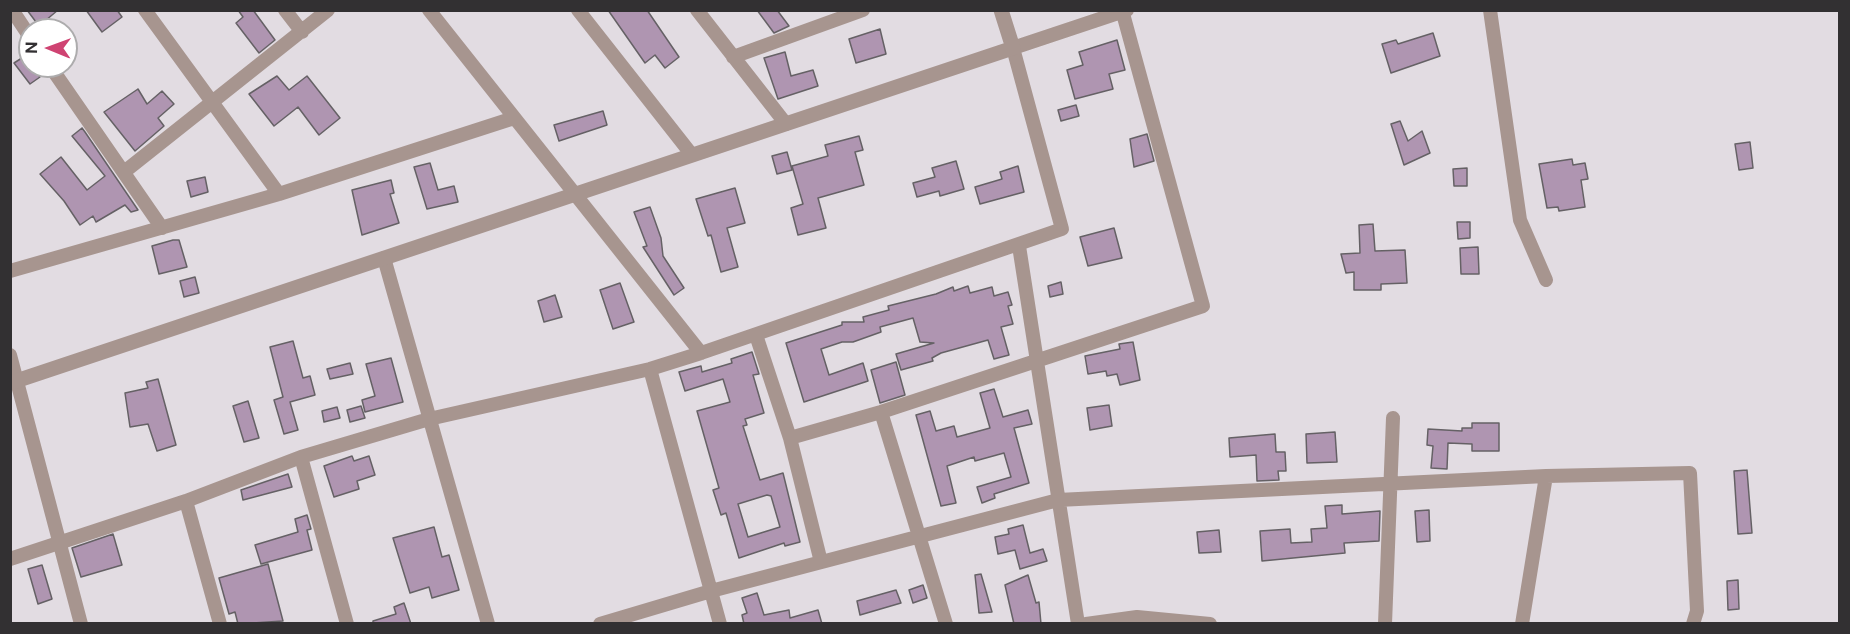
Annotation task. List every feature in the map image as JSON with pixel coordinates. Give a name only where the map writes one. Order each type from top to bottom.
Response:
[{"type":"street","points":[[145,10],[279,194]]},
{"type":"street","points":[[285,10],[302,32]]},
{"type":"street","points":[[124,172],[328,10]]},
{"type":"street","points":[[429,10],[701,353]]},
{"type":"street","points":[[578,10],[692,155]]},
{"type":"street","points":[[733,57],[863,10]]},
{"type":"street","points":[[10,559],[186,501],[301,458],[429,419],[650,369],[1019,246],[1062,229],[1001,10]]},
{"type":"street","points":[[1490,10],[1521,220],[1546,280]]},
{"type":"street","points":[[698,11],[786,124]]},
{"type":"street","points":[[14,382],[1124,11],[1203,306],[881,412],[790,438]]},
{"type":"street","points":[[58,78],[162,228]]},
{"type":"street","points":[[10,271],[279,194],[514,118]]},
{"type":"street","points":[[1019,246],[1078,624]]},
{"type":"street","points":[[384,258],[488,624]]},
{"type":"street","points":[[756,335],[790,438],[821,562]]},
{"type":"street","points":[[10,355],[14,382],[81,624]]},
{"type":"street","points":[[650,369],[720,624]]},
{"type":"street","points":[[881,412],[946,624]]},
{"type":"street","points":[[1385,624],[1393,418]]},
{"type":"street","points":[[301,458],[347,624]]},
{"type":"street","points":[[600,624],[711,591],[1058,500],[1546,476],[1690,473],[1696,612],[1693,624]]},
{"type":"street","points":[[1522,624],[1546,476]]},
{"type":"street","points":[[186,501],[220,624]]},
{"type":"street","points":[[1086,624],[1137,617],[1210,624]]},
{"type":"building","points":[[27,10],[58,10],[48,18],[33,18]]},
{"type":"building","points":[[86,10],[117,10],[122,17],[102,32]]},
{"type":"building","points":[[238,10],[253,10],[275,40],[259,53],[236,23],[243,17]]},
{"type":"building","points":[[608,10],[647,10],[679,57],[665,68],[655,55],[645,63]]},
{"type":"building","points":[[757,10],[777,10],[789,26],[774,33]]},
{"type":"building","points":[[880,29],[886,54],[856,63],[849,39]]},
{"type":"building","points":[[1433,33],[1440,56],[1391,73],[1382,44],[1396,40],[1398,44]]},
{"type":"building","points":[[1117,40],[1125,70],[1109,74],[1113,89],[1075,99],[1067,70],[1083,65],[1079,52]]},
{"type":"building","points":[[785,52],[791,76],[813,70],[818,86],[778,99],[764,58]]},
{"type":"building","points":[[277,76],[289,90],[307,76],[340,118],[319,135],[298,107],[274,126],[249,94]]},
{"type":"building","points":[[25,78],[39,78],[30,84]]},
{"type":"building","points":[[138,89],[147,104],[162,91],[174,104],[158,118],[164,126],[135,151],[104,112]]},
{"type":"building","points":[[1076,105],[1079,116],[1061,121],[1058,110]]},
{"type":"building","points":[[603,111],[607,125],[559,141],[554,125]]},
{"type":"building","points":[[1400,121],[1408,141],[1422,131],[1430,153],[1404,165],[1391,124]]},
{"type":"building","points":[[82,128],[138,210],[131,212],[125,205],[96,222],[93,216],[80,225],[64,201],[40,174],[61,157],[87,190],[105,176],[72,136]]},
{"type":"building","points":[[1147,134],[1154,161],[1134,167],[1130,139]]},
{"type":"building","points":[[859,136],[863,150],[855,152],[864,185],[818,198],[826,228],[798,235],[791,208],[803,204],[792,166],[828,156],[825,145]]},
{"type":"building","points":[[1750,142],[1753,168],[1739,170],[1735,144]]},
{"type":"building","points":[[787,152],[792,170],[777,174],[772,156]]},
{"type":"building","points":[[1572,159],[1573,165],[1585,163],[1588,179],[1581,180],[1585,207],[1559,211],[1558,207],[1547,208],[1539,164]]},
{"type":"building","points":[[956,161],[964,189],[940,196],[939,191],[917,197],[913,183],[935,177],[932,168]]},
{"type":"building","points":[[430,163],[438,190],[454,186],[458,202],[427,209],[414,167]]},
{"type":"building","points":[[1018,166],[1024,192],[980,204],[975,187],[1002,179],[1000,172]]},
{"type":"building","points":[[1467,168],[1467,186],[1454,186],[1453,169]]},
{"type":"building","points":[[205,177],[208,192],[191,197],[187,181]]},
{"type":"building","points":[[391,180],[394,193],[390,194],[399,223],[362,235],[352,190]]},
{"type":"building","points":[[735,188],[745,223],[727,228],[738,267],[721,272],[711,235],[708,236],[696,199]]},
{"type":"building","points":[[650,207],[661,238],[663,256],[684,288],[674,295],[643,247],[647,246],[634,212]]},
{"type":"building","points":[[1457,222],[1470,222],[1470,238],[1458,239]]},
{"type":"building","points":[[1373,224],[1375,251],[1405,250],[1407,283],[1381,284],[1381,290],[1354,290],[1354,272],[1346,273],[1341,254],[1360,253],[1359,225]]},
{"type":"building","points":[[1114,228],[1122,258],[1088,266],[1080,237]]},
{"type":"building","points":[[179,240],[187,267],[159,274],[152,246]]},
{"type":"building","points":[[1478,247],[1479,274],[1461,274],[1460,248]]},
{"type":"building","points":[[195,277],[199,293],[184,297],[180,281]]},
{"type":"building","points":[[1061,282],[1063,294],[1050,297],[1048,286]]},
{"type":"building","points":[[620,283],[634,322],[613,329],[600,290]]},
{"type":"building","points":[[968,286],[970,293],[992,287],[994,296],[1008,292],[1012,305],[1008,306],[1013,324],[1001,327],[1009,355],[994,359],[988,340],[941,353],[932,358],[933,361],[901,370],[896,354],[934,343],[920,342],[913,318],[880,327],[881,332],[853,342],[842,342],[821,349],[829,375],[863,363],[868,381],[804,402],[786,343],[842,325],[842,322],[864,322],[863,317],[889,310],[888,306],[936,294],[953,287],[954,291]]},
{"type":"building","points":[[555,295],[562,317],[544,322],[538,301]]},
{"type":"building","points":[[293,341],[303,378],[310,376],[315,395],[290,402],[298,430],[284,434],[274,400],[283,397],[270,347]]},
{"type":"building","points":[[1133,342],[1140,380],[1120,385],[1117,374],[1107,376],[1106,371],[1088,374],[1085,356],[1120,349],[1119,344]]},
{"type":"building","points":[[752,352],[759,374],[753,375],[764,413],[745,419],[747,425],[743,426],[760,480],[783,473],[800,542],[785,546],[784,543],[739,558],[726,513],[721,515],[713,490],[719,488],[697,411],[730,402],[723,379],[685,391],[679,372],[701,366],[702,372],[732,363],[731,359]],"holes":[[[767,495],[771,496],[780,527],[748,537],[738,504]]]},
{"type":"building","points":[[391,358],[403,402],[365,412],[362,400],[375,396],[366,364]]},
{"type":"building","points":[[896,362],[905,395],[880,403],[871,370]]},
{"type":"building","points":[[350,363],[353,374],[330,379],[327,369]]},
{"type":"building","points":[[158,379],[176,445],[157,451],[148,424],[130,427],[125,393],[148,388],[146,382]]},
{"type":"building","points":[[994,389],[1003,417],[1028,410],[1032,424],[1014,428],[1029,483],[994,494],[995,498],[982,503],[977,487],[1011,477],[1004,453],[975,461],[974,457],[947,466],[956,503],[941,506],[916,415],[930,411],[936,431],[954,426],[957,437],[990,428],[980,393]]},
{"type":"building","points":[[248,401],[259,438],[244,442],[233,406]]},
{"type":"building","points":[[1109,405],[1112,426],[1090,430],[1087,408]]},
{"type":"building","points":[[361,406],[365,418],[350,422],[347,410]]},
{"type":"building","points":[[337,407],[340,418],[324,422],[322,411]]},
{"type":"building","points":[[1472,423],[1499,423],[1499,451],[1472,451],[1472,444],[1448,443],[1447,469],[1431,468],[1433,446],[1427,445],[1428,429],[1462,431],[1462,428],[1472,428]]},
{"type":"building","points":[[1335,432],[1337,462],[1307,463],[1306,434]]},
{"type":"building","points":[[1275,434],[1276,452],[1285,452],[1286,471],[1278,471],[1279,480],[1257,481],[1256,455],[1230,457],[1229,438]]},
{"type":"building","points":[[352,456],[354,461],[369,456],[375,475],[357,481],[359,489],[334,497],[324,466]]},
{"type":"building","points":[[1747,470],[1752,533],[1738,534],[1734,471]]},
{"type":"building","points":[[288,474],[292,487],[243,500],[241,490]]},
{"type":"building","points":[[1342,505],[1342,514],[1380,511],[1379,541],[1344,543],[1345,553],[1262,561],[1260,531],[1290,529],[1291,543],[1312,542],[1311,529],[1327,528],[1325,506]]},
{"type":"building","points":[[1429,510],[1430,541],[1417,542],[1415,511]]},
{"type":"building","points":[[307,515],[311,529],[307,530],[312,550],[261,564],[255,545],[298,532],[295,519]]},
{"type":"building","points":[[1023,525],[1030,553],[1043,549],[1047,561],[1020,569],[1015,550],[998,554],[995,537],[1009,534],[1008,529]]},
{"type":"building","points":[[434,527],[442,557],[449,555],[459,590],[432,598],[429,587],[410,593],[393,538]]},
{"type":"building","points":[[1219,530],[1221,552],[1199,553],[1197,532]]},
{"type":"building","points":[[113,534],[122,565],[81,577],[72,548]]},
{"type":"building","points":[[268,564],[283,621],[238,624],[235,612],[229,614],[219,578]]},
{"type":"building","points":[[42,565],[52,599],[38,604],[28,569]]},
{"type":"building","points":[[981,574],[992,612],[979,613],[975,575]]},
{"type":"building","points":[[1028,575],[1036,603],[1039,602],[1041,624],[1014,624],[1005,585]]},
{"type":"building","points":[[1738,580],[1739,609],[1728,610],[1727,581]]},
{"type":"building","points":[[923,585],[927,598],[913,603],[909,590]]},
{"type":"building","points":[[896,590],[901,603],[860,615],[857,601]]},
{"type":"building","points":[[757,593],[764,615],[789,610],[790,618],[818,610],[822,624],[744,624],[742,615],[747,613],[742,598]]},
{"type":"building","points":[[404,603],[411,624],[373,624],[373,621],[396,614],[394,607]]}]
